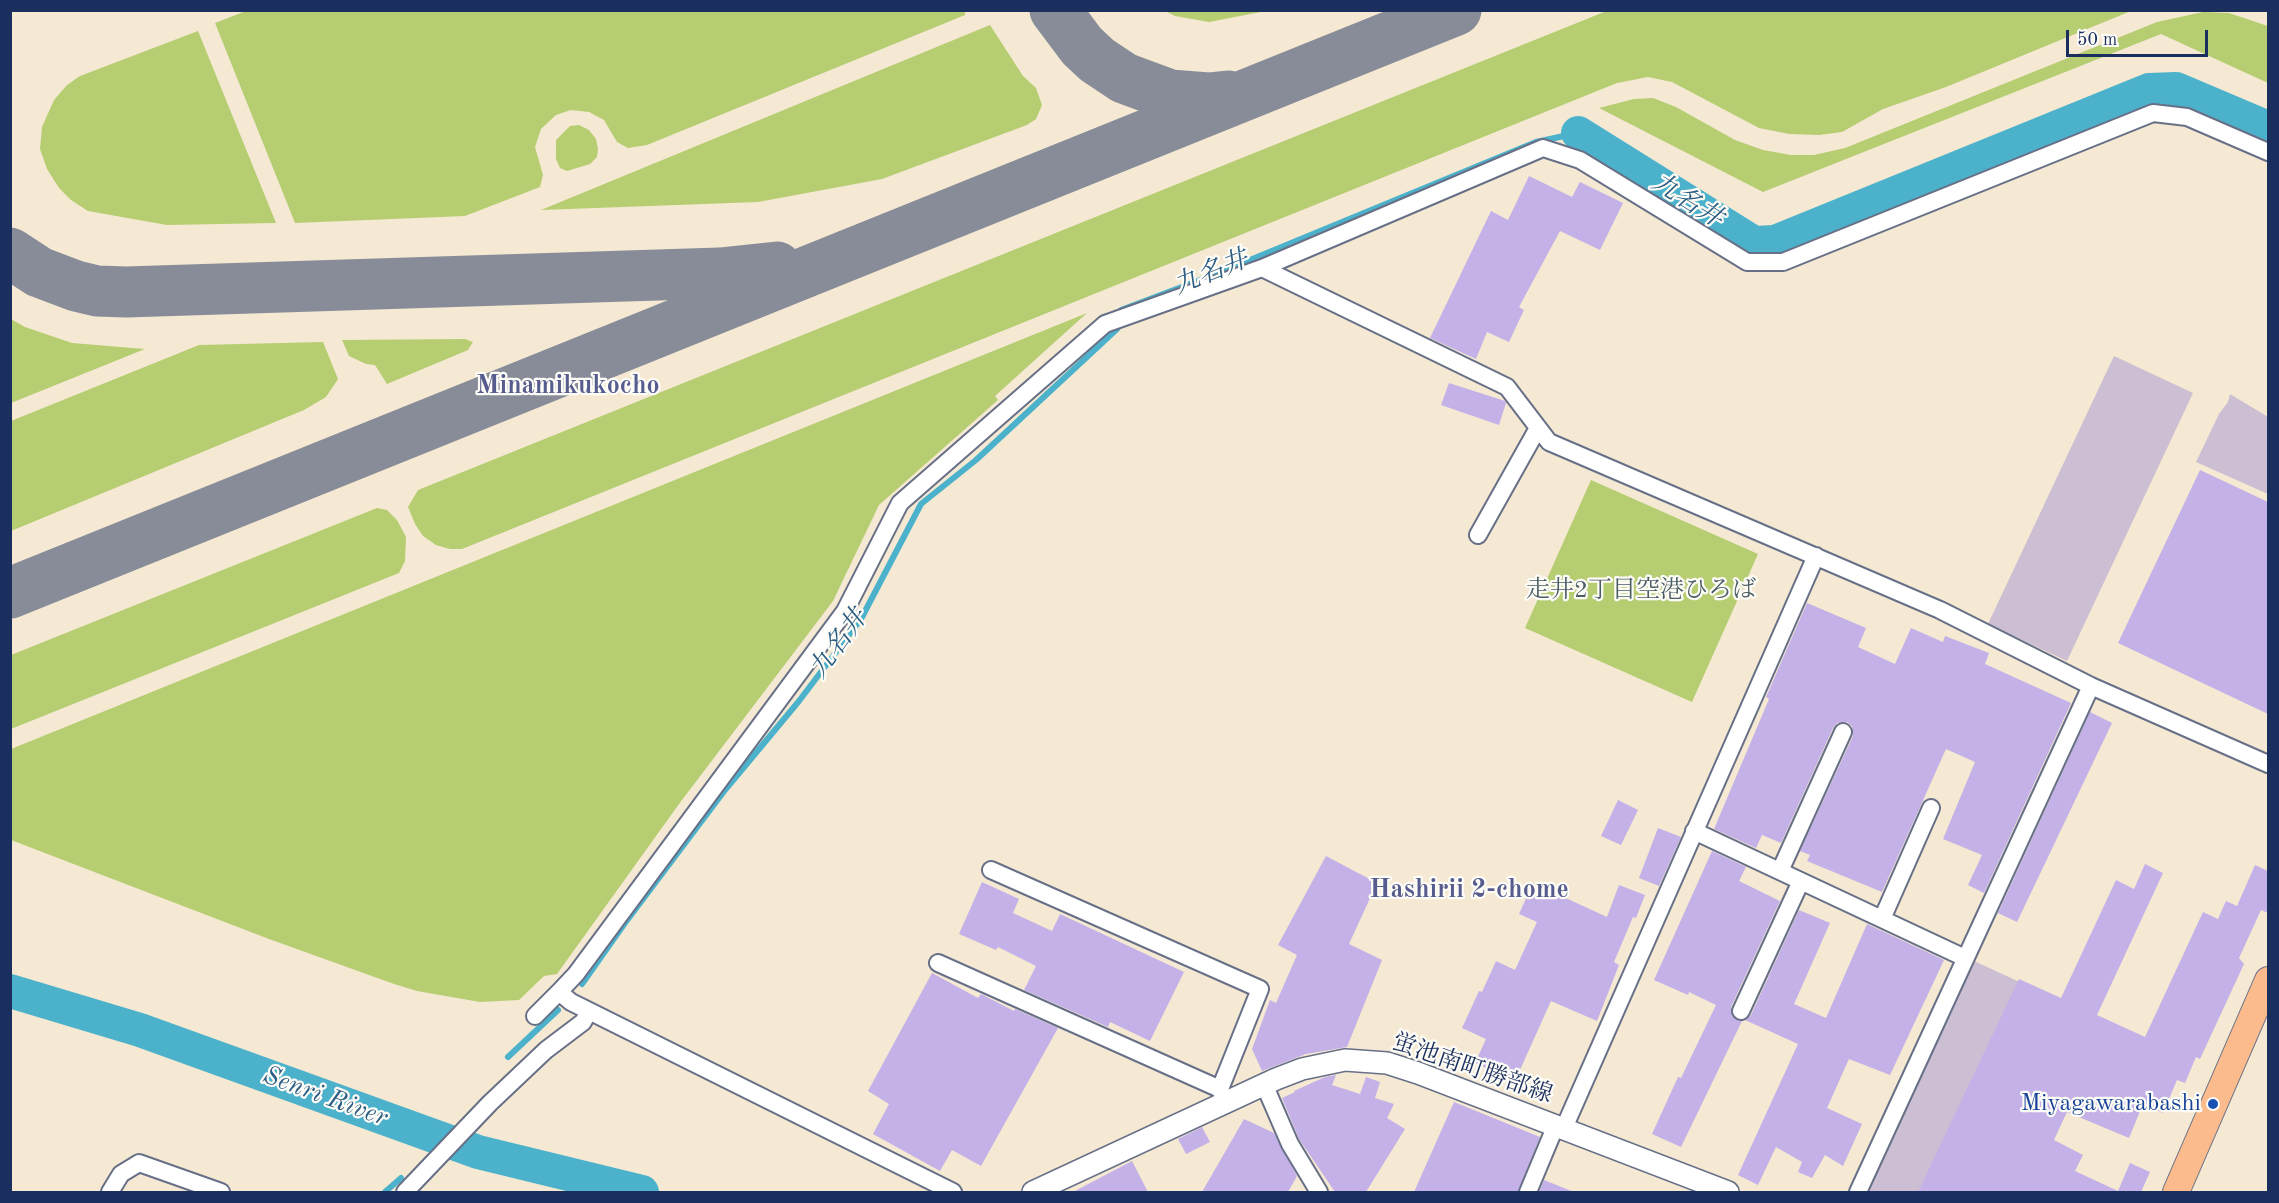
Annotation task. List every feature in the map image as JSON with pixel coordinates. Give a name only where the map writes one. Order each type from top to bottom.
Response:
[{"type":"main road","points":[[2176,1192],[2268,980]]},
{"type":"street","points":[[535,1016],[576,974],[845,611],[900,503],[1105,324],[1262,268],[1542,148],[1580,160],[1747,262],[1783,262],[2153,113],[2187,117],[2268,152]]},
{"type":"street","points":[[1262,268],[1506,387],[1549,442],[1940,610],[2091,686],[2268,764]]},
{"type":"street","points":[[1478,535],[1538,428]]},
{"type":"street","points":[[1528,1192],[1560,1127],[1694,831],[1815,556]]},
{"type":"street","points":[[1858,1192],[2091,686]]},
{"type":"street","points":[[1780,871],[1843,732]]},
{"type":"street","points":[[1882,919],[1931,808]]},
{"type":"street","points":[[1694,831],[1965,958]]},
{"type":"street","points":[[939,963],[1222,1096],[1260,989],[991,870]]},
{"type":"street","points":[[1741,1011],[1801,881]]},
{"type":"street","points":[[559,992],[571,1002],[953,1192]]},
{"type":"street","points":[[405,1192],[490,1103],[546,1050],[583,1022],[589,1011]]},
{"type":"street","name":"蛍池南町勝部線","points":[[1033,1192],[1222,1096],[1264,1084],[1302,1069],[1353,1060],[1387,1063],[1560,1127],[1718,1190]]},
{"type":"street","points":[[1264,1084],[1290,1144],[1319,1192]]},
{"type":"street","points":[[110,1192],[121,1174],[139,1163],[221,1192]]},
{"type":"shaded area","points":[[2114,356],[2193,393],[2067,661],[1988,624]]},
{"type":"shaded area","points":[[2230,394],[2268,417],[2268,494],[2196,462]]},
{"type":"shaded area","points":[[1974,961],[2122,1029],[2067,1111],[1980,1158],[1963,1192],[1868,1192]]},
{"type":"green space","points":[[965,10],[965,15],[647,145],[628,148],[617,142],[604,120],[589,112],[571,110],[556,115],[541,129],[535,147],[543,175],[540,187],[465,216],[295,223],[215,23],[246,11]]},
{"type":"green space","points":[[1609,10],[2131,11],[1946,87],[1883,109],[1842,132],[1819,135],[1789,134],[1759,128],[1672,82],[1648,77],[1617,83],[462,549],[450,549],[436,545],[423,536],[415,524],[408,507],[418,490]]},
{"type":"green space","points":[[1165,11],[1266,11],[1209,22],[1175,16]]},
{"type":"green space","points":[[2203,12],[2229,13],[2268,26],[2268,83],[2161,34],[1763,192],[1599,108],[1634,99],[1653,98],[1676,107],[1735,140],[1763,150],[1791,155],[1814,155],[1845,148],[2157,22]]},
{"type":"green space","points":[[990,25],[1023,76],[1036,88],[1042,105],[1036,119],[1027,125],[882,179],[758,202],[541,210]]},
{"type":"green space","points":[[198,31],[276,223],[167,225],[88,211],[71,200],[59,188],[47,169],[40,149],[42,127],[54,100],[67,85],[80,76]]},
{"type":"green space","points":[[579,125],[589,130],[596,139],[597,157],[590,164],[567,171],[560,168],[556,159],[556,140],[570,126]]},
{"type":"green space","points":[[1087,313],[995,396],[998,400],[879,505],[833,601],[679,804],[557,974],[544,976],[519,1000],[480,1002],[417,991],[394,984],[269,939],[11,840],[11,749]]},
{"type":"green space","points":[[11,319],[25,327],[72,343],[145,349],[11,403]]},
{"type":"green space","points":[[465,339],[473,342],[468,350],[387,384],[375,365],[366,364],[349,356],[342,340]]},
{"type":"green space","points":[[323,342],[338,379],[326,397],[304,410],[11,531],[11,421],[199,345]]},
{"type":"green space","name":"走井2丁目空港ひろば","points":[[1591,480],[1758,554],[1692,702],[1525,628]]},
{"type":"green space","points":[[377,508],[387,510],[397,520],[406,537],[405,561],[399,573],[11,729],[11,655]]},
{"type":"building","points":[[1529,176],[1572,197],[1580,182],[1623,203],[1600,250],[1560,231],[1519,307],[1524,310],[1509,342],[1487,332],[1476,359],[1430,338],[1491,211],[1508,220]]},
{"type":"building","points":[[1449,383],[1505,401],[1499,425],[1441,405]]},
{"type":"building","points":[[2200,470],[2268,502],[2268,714],[2118,643]]},
{"type":"building","points":[[1807,603],[1866,628],[1858,647],[1895,664],[1911,628],[1943,642],[1945,636],[1989,653],[1985,664],[2071,703],[1984,893],[1968,885],[1982,855],[1943,839],[1975,762],[1946,749],[1882,892],[1807,861],[1810,855],[1800,851],[1853,736],[1852,726],[1847,722],[1837,723],[1833,728],[1781,843],[1762,835],[1756,848],[1714,829],[1769,699],[1766,697]]},
{"type":"building","points":[[2090,712],[2112,723],[2017,922],[1998,913]]},
{"type":"building","points":[[1618,800],[1638,810],[1621,845],[1601,836]]},
{"type":"building","points":[[1658,828],[1681,837],[1659,886],[1639,878]]},
{"type":"building","points":[[1712,851],[1746,867],[1739,881],[1780,901],[1731,1007],[1733,1017],[1742,1021],[1681,1147],[1652,1134],[1678,1077],[1681,1078],[1716,1005],[1689,992],[1688,995],[1654,980]]},
{"type":"building","points":[[1326,856],[1377,883],[1349,944],[1382,960],[1347,1047],[1306,1054],[1262,1071],[1252,1049],[1270,1000],[1276,1003],[1297,955],[1278,945]]},
{"type":"building","points":[[2145,864],[2163,873],[2097,1015],[2145,1037],[2203,912],[2218,919],[2226,901],[2237,906],[2255,865],[2268,871],[2268,913],[2261,910],[2239,958],[2244,964],[2200,1059],[2196,1057],[2185,1083],[2177,1080],[2163,1113],[2143,1104],[2129,1138],[2067,1112],[2054,1140],[2083,1155],[2075,1171],[2118,1191],[2130,1163],[2150,1172],[2141,1192],[1918,1192],[2019,979],[2061,998],[2116,880],[2134,889]]},
{"type":"building","points":[[982,882],[1019,899],[1013,913],[1052,931],[1060,914],[1184,972],[1150,1041],[1110,1022],[1108,1027],[1024,990],[1036,966],[998,947],[996,950],[959,934]]},
{"type":"building","points":[[1533,883],[1607,917],[1619,885],[1645,895],[1614,962],[1619,965],[1597,1021],[1551,1001],[1515,1081],[1475,1063],[1486,1039],[1462,1028],[1496,961],[1515,970],[1537,922],[1519,914]]},
{"type":"building","points":[[1799,910],[1830,923],[1794,1004],[1826,1018],[1867,924],[1944,960],[1890,1075],[1849,1059],[1827,1108],[1862,1124],[1843,1166],[1825,1155],[1812,1178],[1798,1172],[1802,1162],[1776,1147],[1758,1185],[1738,1175],[1798,1044],[1745,1020],[1751,1015]]},
{"type":"building","points":[[932,973],[978,998],[981,994],[1014,1011],[1015,1009],[1058,1028],[981,1166],[952,1150],[940,1171],[873,1134],[889,1104],[868,1091]]},
{"type":"building","points":[[1336,1075],[1332,1085],[1360,1094],[1366,1077],[1380,1082],[1375,1098],[1394,1104],[1387,1118],[1405,1129],[1366,1192],[1335,1192],[1299,1139],[1282,1098],[1325,1077]]},
{"type":"building","points":[[1454,1102],[1540,1137],[1518,1192],[1414,1192]]},
{"type":"building","points":[[1244,1119],[1274,1133],[1297,1176],[1288,1192],[1202,1192]]},
{"type":"building","points":[[1202,1127],[1210,1142],[1186,1154],[1178,1139]]},
{"type":"building","points":[[1132,1161],[1148,1192],[1073,1192]]},
{"type":"building","points":[[1544,1180],[1574,1192],[1539,1192]]},
{"type":"waterway","name":"九名井","points":[[1578,133],[1754,243],[1775,242],[2149,90],[2176,89],[2268,128]]},
{"type":"waterway","name":"九名井","points":[[1121,310],[1216,274],[1536,142],[1578,133]]},
{"type":"waterway","name":"九名井","points":[[582,984],[725,790],[799,701],[861,619],[921,504],[976,460],[1117,329]]},
{"type":"waterway","name":"Senri River","points":[[10,991],[140,1030],[478,1152],[642,1192]]},
{"type":"waterway","name":"九名井","points":[[508,1057],[558,1010]]},
{"type":"waterway","name":"九名井","points":[[385,1192],[401,1178]]},
{"type":"taxiway","points":[[1055,10],[1082,46],[1097,60],[1124,78],[1170,95],[1208,98],[1228,96]]},
{"type":"taxiway","points":[[10,593],[1456,10]]},
{"type":"taxiway","points":[[10,253],[39,272],[76,286],[97,291],[126,292],[720,273],[777,267]]},
{"type":"place","name":"Miyagawarabashi","points":[[2213,1104]]},
{"type":"district","name":"Minamikukocho","points":[[568,386]]},
{"type":"district","name":"Hashirii 2-chome","points":[[1469,890]]}]
